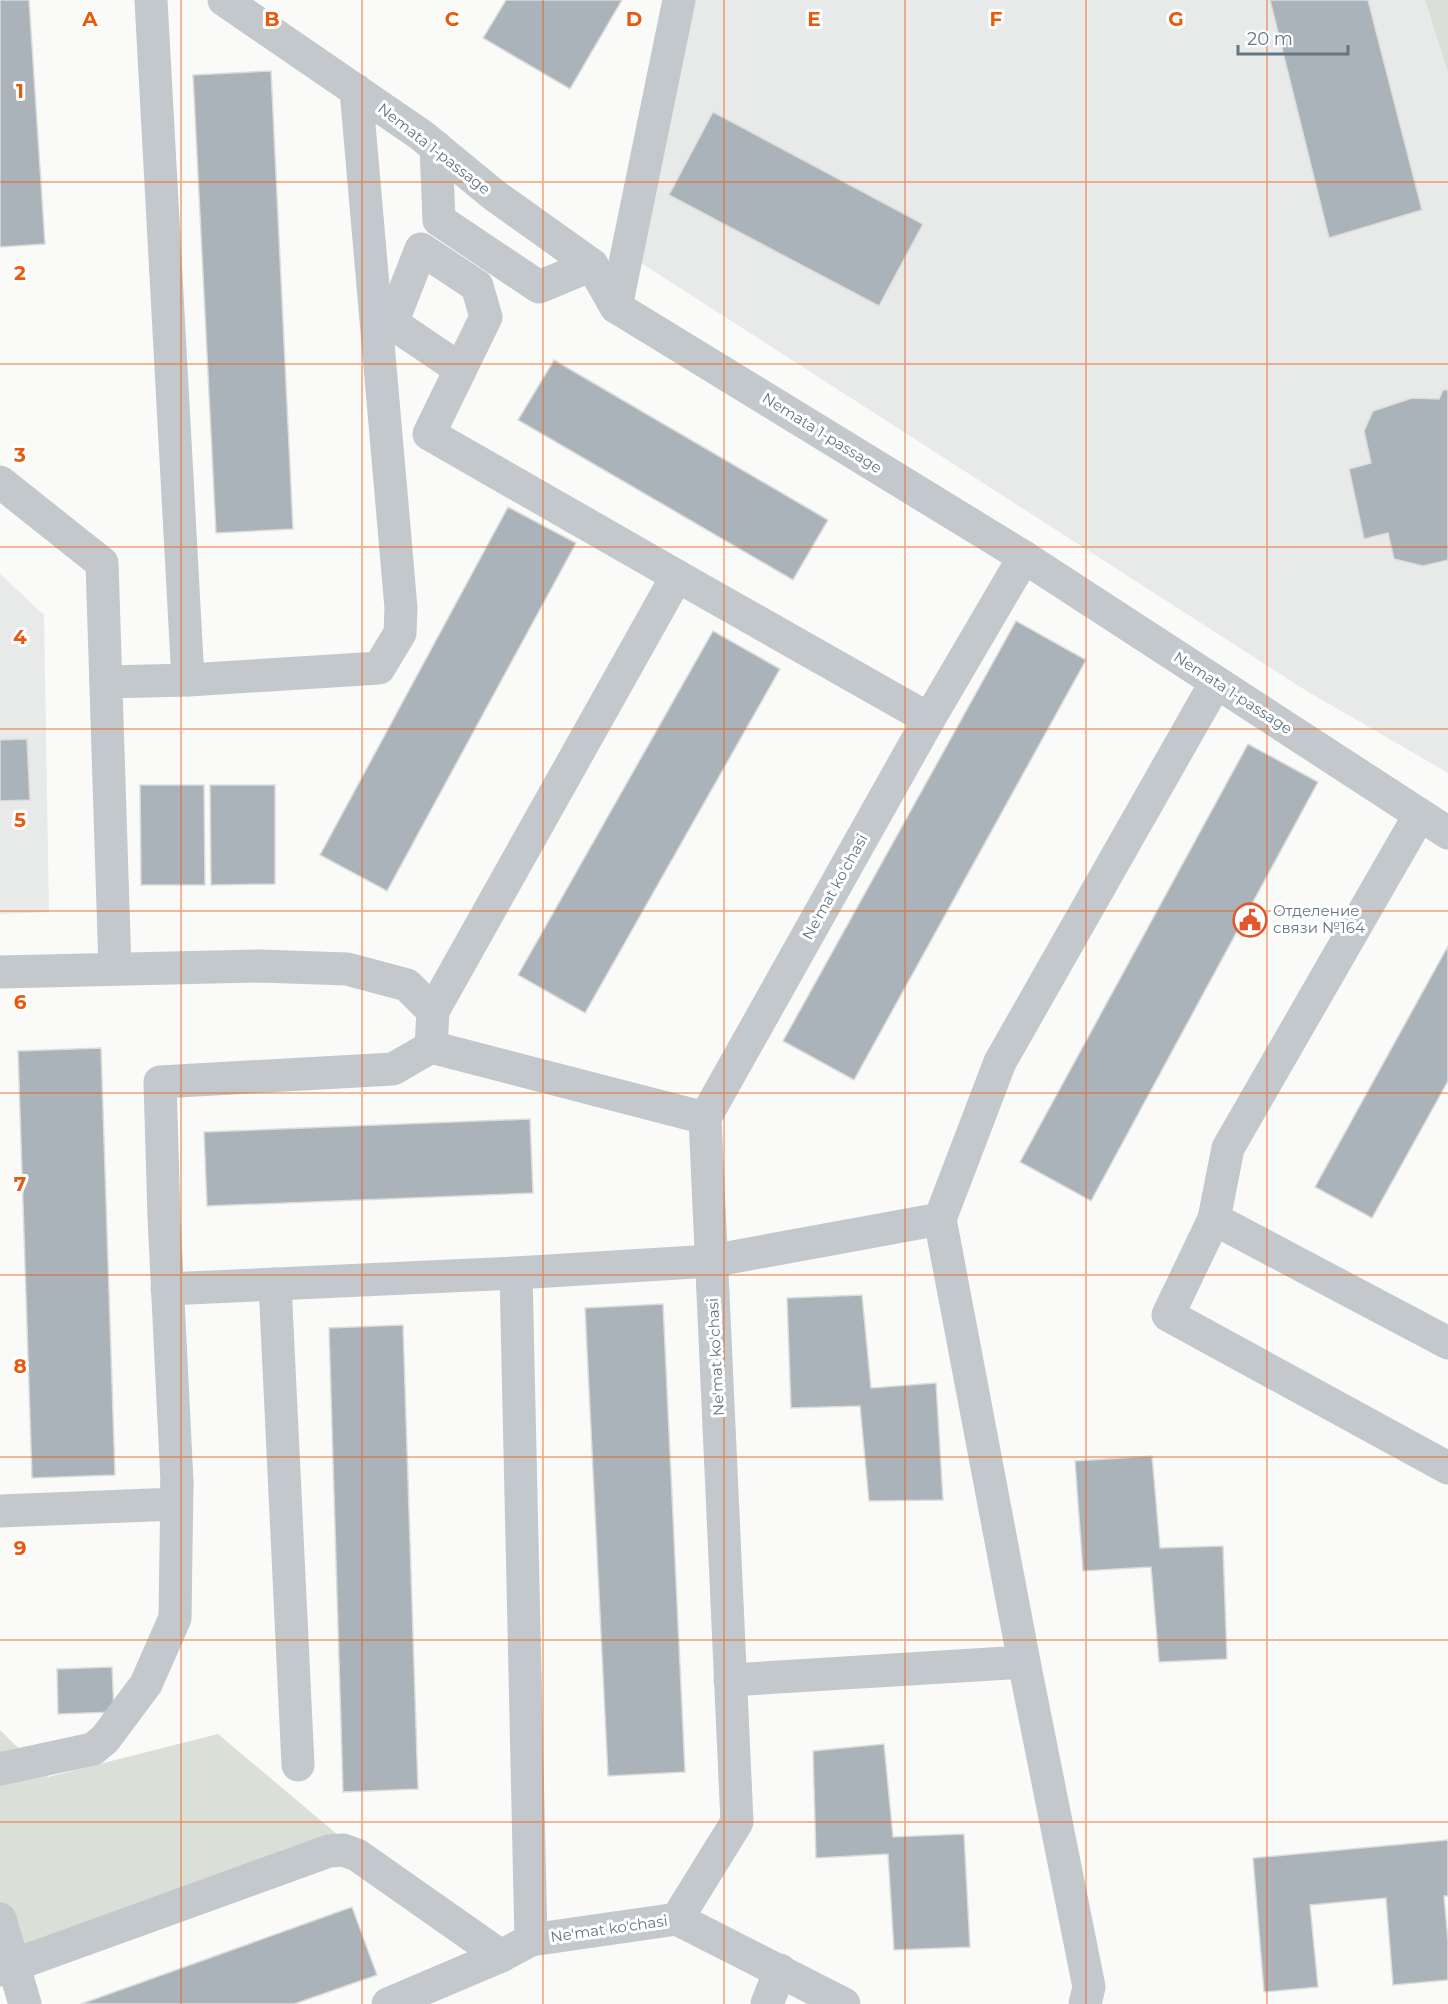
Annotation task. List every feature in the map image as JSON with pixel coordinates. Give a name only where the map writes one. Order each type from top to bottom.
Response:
[{"type":"street","points":[[151,0],[188,680]]},
{"type":"street","name":"Nemata 1-passage","points":[[225,0],[436,147],[494,195],[591,265],[616,307],[1024,557],[1448,833]]},
{"type":"street","points":[[616,307],[679,0]]},
{"type":"street","points":[[106,682],[188,680],[379,668],[400,633],[401,608],[356,90]]},
{"type":"street","points":[[436,147],[438,220],[539,287],[591,265]]},
{"type":"street","points":[[460,369],[429,434],[929,719]]},
{"type":"street","points":[[0,482],[102,563],[115,969]]},
{"type":"street","name":"Ne'mat ko'chasi","points":[[388,2004],[501,1956],[531,1940],[677,1919],[737,1822],[705,1118],[929,719],[1024,557]]},
{"type":"street","points":[[431,1047],[433,1011],[678,576]]},
{"type":"street","points":[[1085,2004],[1089,1987],[1024,1662],[940,1219],[1000,1062],[1216,682]]},
{"type":"street","points":[[1419,816],[1228,1148],[1214,1219],[1168,1315],[1448,1468]]},
{"type":"street","points":[[0,972],[260,966],[347,969],[407,985],[433,1011]]},
{"type":"street","points":[[0,1769],[93,1749],[105,1739],[146,1684],[175,1618],[177,1482],[160,1082],[393,1070],[431,1047],[705,1118]]},
{"type":"street","points":[[167,1289],[516,1274],[711,1260],[940,1219]]},
{"type":"street","points":[[1214,1219],[1448,1343]]},
{"type":"street","points":[[516,1274],[531,1940]]},
{"type":"street","points":[[274,1284],[298,1765]]},
{"type":"street","points":[[0,1511],[176,1504],[177,1482]]},
{"type":"street","points":[[730,1680],[1024,1662]]},
{"type":"street","points":[[7,1968],[329,1851],[343,1850],[357,1856],[501,1956]]},
{"type":"street","points":[[0,1919],[7,1968],[26,2004]]},
{"type":"street","points":[[677,1919],[844,2004]]},
{"type":"street","points":[[767,2004],[780,1970]]},
{"type":"shaded area","points":[[688,0],[1425,0],[1448,73],[1448,773],[1305,690],[627,254]]},
{"type":"shaded area","points":[[1425,0],[1448,0],[1448,73]]},
{"type":"shaded area","points":[[0,574],[44,615],[49,912],[0,914]]},
{"type":"shaded area","points":[[0,1730],[48,1777],[218,1734],[338,1835],[0,1954]]},
{"type":"building","points":[[0,0],[29,0],[45,244],[0,247]]},
{"type":"building","points":[[506,0],[622,0],[570,89],[483,38]]},
{"type":"building","points":[[1270,0],[1368,0],[1422,210],[1329,238]]},
{"type":"building","points":[[271,71],[293,529],[216,533],[193,75]]},
{"type":"building","points":[[713,112],[923,224],[879,306],[669,195]]},
{"type":"building","points":[[554,360],[828,520],[793,580],[518,420]]},
{"type":"building","points":[[1443,390],[1448,390],[1448,560],[1423,566],[1394,559],[1388,533],[1364,539],[1349,469],[1371,463],[1364,431],[1373,411],[1412,398],[1439,399]]},
{"type":"building","points":[[508,507],[576,543],[387,891],[320,855]]},
{"type":"building","points":[[1016,621],[1086,660],[854,1080],[783,1041]]},
{"type":"building","points":[[713,631],[780,669],[585,1013],[518,975]]},
{"type":"building","points":[[27,739],[30,800],[0,801],[0,740]]},
{"type":"building","points":[[1248,744],[1318,782],[1091,1201],[1020,1162]]},
{"type":"building","points":[[140,785],[204,785],[205,885],[141,885]]},
{"type":"building","points":[[210,785],[275,785],[275,884],[211,885]]},
{"type":"building","points":[[1448,946],[1448,1081],[1372,1218],[1315,1187]]},
{"type":"building","points":[[101,1048],[115,1475],[32,1478],[18,1051]]},
{"type":"building","points":[[530,1119],[533,1193],[207,1206],[204,1132]]},
{"type":"building","points":[[862,1295],[871,1388],[936,1383],[943,1500],[869,1501],[860,1406],[791,1408],[787,1298]]},
{"type":"building","points":[[663,1304],[685,1772],[608,1776],[585,1308]]},
{"type":"building","points":[[403,1325],[418,1789],[343,1792],[329,1328]]},
{"type":"building","points":[[1152,1456],[1160,1548],[1223,1546],[1227,1659],[1159,1662],[1151,1567],[1083,1571],[1075,1461]]},
{"type":"building","points":[[112,1667],[114,1712],[58,1714],[57,1669]]},
{"type":"building","points":[[884,1744],[893,1837],[964,1834],[970,1947],[894,1950],[888,1854],[816,1858],[813,1751]]},
{"type":"building","points":[[1448,1840],[1448,1896],[1444,1896],[1448,1941],[1448,1980],[1393,1985],[1386,1898],[1310,1905],[1318,1987],[1264,1992],[1253,1858]]},
{"type":"building","points":[[352,1907],[377,1975],[294,2004],[81,2004]]},
{"type":"place","name":"Отделение связи №164","points":[[1250,920]]}]
